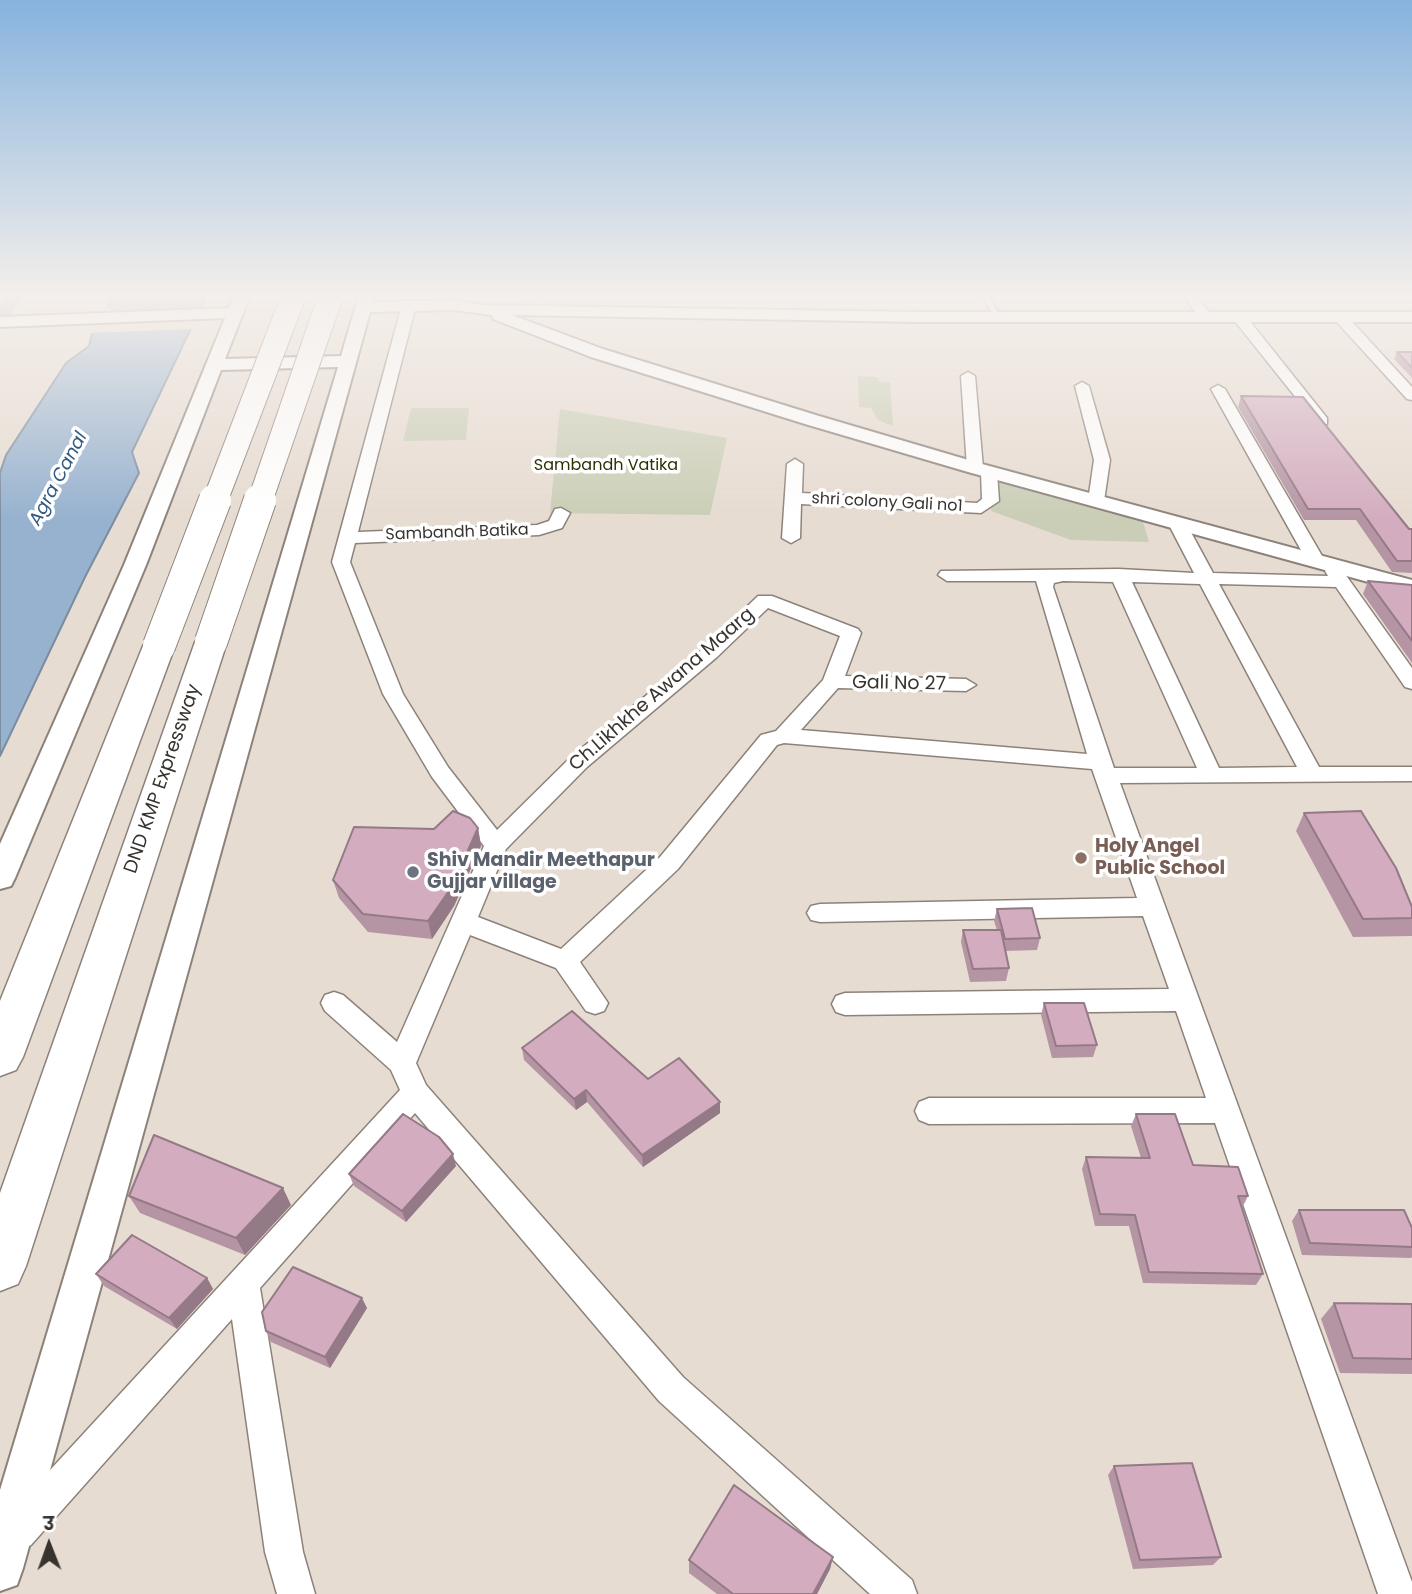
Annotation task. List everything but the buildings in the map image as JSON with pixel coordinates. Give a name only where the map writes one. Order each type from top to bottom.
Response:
[{"type":"highway","points":[[0,1057],[265,369]]},
{"type":"highway","name":"DND KMP Expressway","points":[[0,1266],[154,805],[305,369]]},
{"type":"street","points":[[0,878],[135,565],[211,369]]},
{"type":"street","points":[[3,1556],[346,369]]},
{"type":"street","points":[[391,369],[341,562],[393,694],[440,772],[496,845],[402,1063]]},
{"type":"street","points":[[651,369],[982,470],[1177,523],[1329,570],[1412,587]]},
{"type":"street","points":[[1281,369],[1334,436]]},
{"type":"street","points":[[1388,369],[1412,396]]},
{"type":"street","points":[[968,376],[982,470]]},
{"type":"street","points":[[1082,386],[1102,460],[1096,501]]},
{"type":"street","points":[[1218,389],[1329,570],[1412,683]]},
{"type":"street","name":"shri colony Gali no1","points":[[791,538],[795,464]]},
{"type":"street","name":"shri colony Gali no1","points":[[793,498],[981,508],[991,501],[982,470]]},
{"type":"street","name":"Sambandh Batika","points":[[346,538],[539,530],[556,524],[561,513]]},
{"type":"street","points":[[1177,523],[1311,775]]},
{"type":"street","points":[[947,575],[1208,577],[1329,570]]},
{"type":"street","points":[[1119,575],[1211,775]]},
{"type":"street","points":[[1052,576],[1045,580],[1044,587],[1104,769],[1397,1594]]},
{"type":"street","name":"Ch.Likhkhe Awana Maarg","points":[[496,845],[579,762],[710,653],[765,600],[851,634],[832,682],[784,736],[769,740],[759,749],[669,863],[565,961]]},
{"type":"street","name":"Gali No 27","points":[[832,682],[966,685]]},
{"type":"street","points":[[784,736],[1104,769],[1211,775],[1412,774]]},
{"type":"street","points":[[820,913],[1153,907]]},
{"type":"street","points":[[464,922],[565,961],[595,1003]]},
{"type":"street","points":[[845,1004],[1186,1000]]},
{"type":"street","points":[[334,1003],[402,1063],[415,1093],[671,1389],[898,1594]]},
{"type":"street","points":[[3,1556],[415,1093]]},
{"type":"street","points":[[929,1111],[1225,1110]]},
{"type":"street","points":[[243,1284],[284,1552],[296,1594]]},
{"type":"green space","points":[[858,376],[877,377],[880,382],[890,382],[893,426],[878,420],[871,408],[859,407]]},
{"type":"green space","points":[[411,408],[469,408],[466,440],[403,441]]},
{"type":"green space","name":"Sambandh Vatika","points":[[560,409],[727,438],[710,515],[550,513]]},
{"type":"green space","points":[[992,481],[1143,522],[1149,542],[1071,540],[991,511]]},
{"type":"water","name":"Agra Canal","points":[[62,369],[171,369],[132,452],[139,473],[85,577],[0,756],[0,473],[6,455]]},
{"type":"place","name":"Holy Angel Public School","points":[[1081,858]]},
{"type":"place","name":"Shiv Mandir Meethapur Gujjar village","points":[[413,872]]}]
